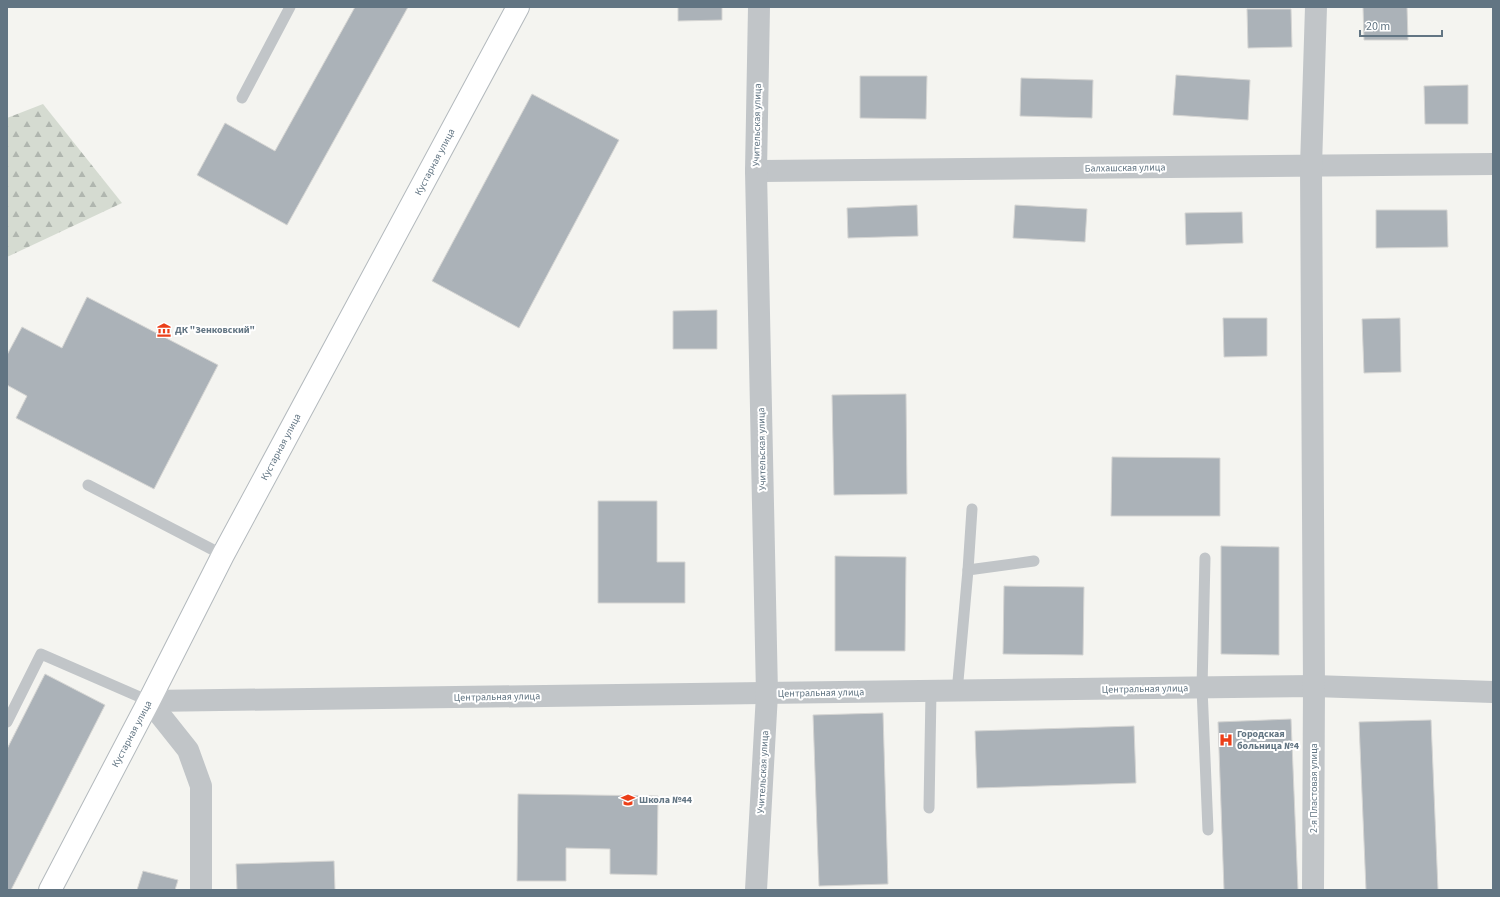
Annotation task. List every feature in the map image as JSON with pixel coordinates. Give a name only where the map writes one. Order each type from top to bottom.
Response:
[{"type":"main road","name":"Кустарная улица","points":[[50,890],[149,701],[223,555],[518,7]]},
{"type":"street","name":"Учительская улица","points":[[756,890],[767,694],[756,171],[759,7]]},
{"type":"street","name":"2-я Пластовая улица","points":[[1313,890],[1314,686],[1311,166],[1316,7]]},
{"type":"street","name":"Балхашская улица","points":[[756,171],[1493,164]]},
{"type":"street","name":"Центральная улица","points":[[149,701],[958,692],[1314,686],[1493,692]]},
{"type":"street","points":[[149,701],[188,750],[201,786],[201,890]]},
{"type":"lane","points":[[242,98],[290,7]]},
{"type":"lane","points":[[88,485],[223,555]]},
{"type":"lane","points":[[958,692],[972,509]]},
{"type":"lane","points":[[1205,558],[1202,688],[1208,830]]},
{"type":"lane","points":[[968,570],[1034,561]]},
{"type":"lane","points":[[7,722],[41,654],[149,701]]},
{"type":"lane","points":[[929,808],[931,692]]},
{"type":"green space","points":[[43,104],[122,203],[7,257],[7,118]]},
{"type":"building","points":[[355,7],[408,7],[287,225],[197,175],[225,123],[275,151]]},
{"type":"building","points":[[678,7],[722,7],[722,20],[678,21]]},
{"type":"building","points":[[1363,7],[1407,7],[1408,40],[1364,40]]},
{"type":"building","points":[[1247,9],[1291,9],[1292,47],[1248,48]]},
{"type":"building","points":[[1176,75],[1250,80],[1248,120],[1173,115]]},
{"type":"building","points":[[860,76],[927,76],[926,119],[860,118]]},
{"type":"building","points":[[1021,78],[1093,80],[1092,118],[1020,116]]},
{"type":"building","points":[[1468,85],[1468,124],[1425,124],[1424,86]]},
{"type":"building","points":[[532,94],[619,140],[519,328],[432,281]]},
{"type":"building","points":[[917,205],[918,236],[848,238],[847,208]]},
{"type":"building","points":[[1015,205],[1087,209],[1085,242],[1013,238]]},
{"type":"building","points":[[1376,210],[1447,210],[1448,247],[1376,248]]},
{"type":"building","points":[[1242,212],[1243,243],[1186,245],[1185,213]]},
{"type":"building","points":[[87,297],[218,365],[154,489],[16,418],[27,396],[7,385],[7,355],[22,327],[62,348]]},
{"type":"building","points":[[717,310],[717,349],[673,349],[673,311]]},
{"type":"building","points":[[1223,318],[1267,318],[1267,356],[1224,357]]},
{"type":"building","points":[[1400,318],[1401,372],[1364,373],[1362,319]]},
{"type":"building","points":[[906,394],[907,494],[834,495],[832,395]]},
{"type":"building","points":[[1112,457],[1220,458],[1220,516],[1111,516]]},
{"type":"building","points":[[598,501],[657,501],[657,562],[685,562],[685,603],[598,603]]},
{"type":"building","points":[[1221,546],[1279,547],[1279,655],[1221,654]]},
{"type":"building","points":[[835,556],[906,557],[905,651],[835,651]]},
{"type":"building","points":[[1004,586],[1084,587],[1083,655],[1003,654]]},
{"type":"building","points":[[45,674],[105,705],[11,890],[7,890],[7,749]]},
{"type":"building","points":[[883,713],[888,884],[819,886],[813,715]]},
{"type":"building","points":[[1291,719],[1298,890],[1224,890],[1218,722]]},
{"type":"building","points":[[1431,720],[1438,890],[1366,890],[1359,722]]},
{"type":"building","points":[[1134,726],[1136,783],[977,788],[975,731]]},
{"type":"building","points":[[518,794],[658,796],[657,875],[610,874],[610,849],[566,848],[566,881],[517,881]]},
{"type":"building","points":[[334,861],[335,890],[237,890],[236,864]]},
{"type":"building","points":[[143,871],[178,880],[175,890],[137,890]]},
{"type":"place","name":"ДК \"Зенковский\"","points":[[164,330]]},
{"type":"place","name":"Городская больница №4","points":[[1226,740]]},
{"type":"place","name":"Школа №44","points":[[628,800]]}]
